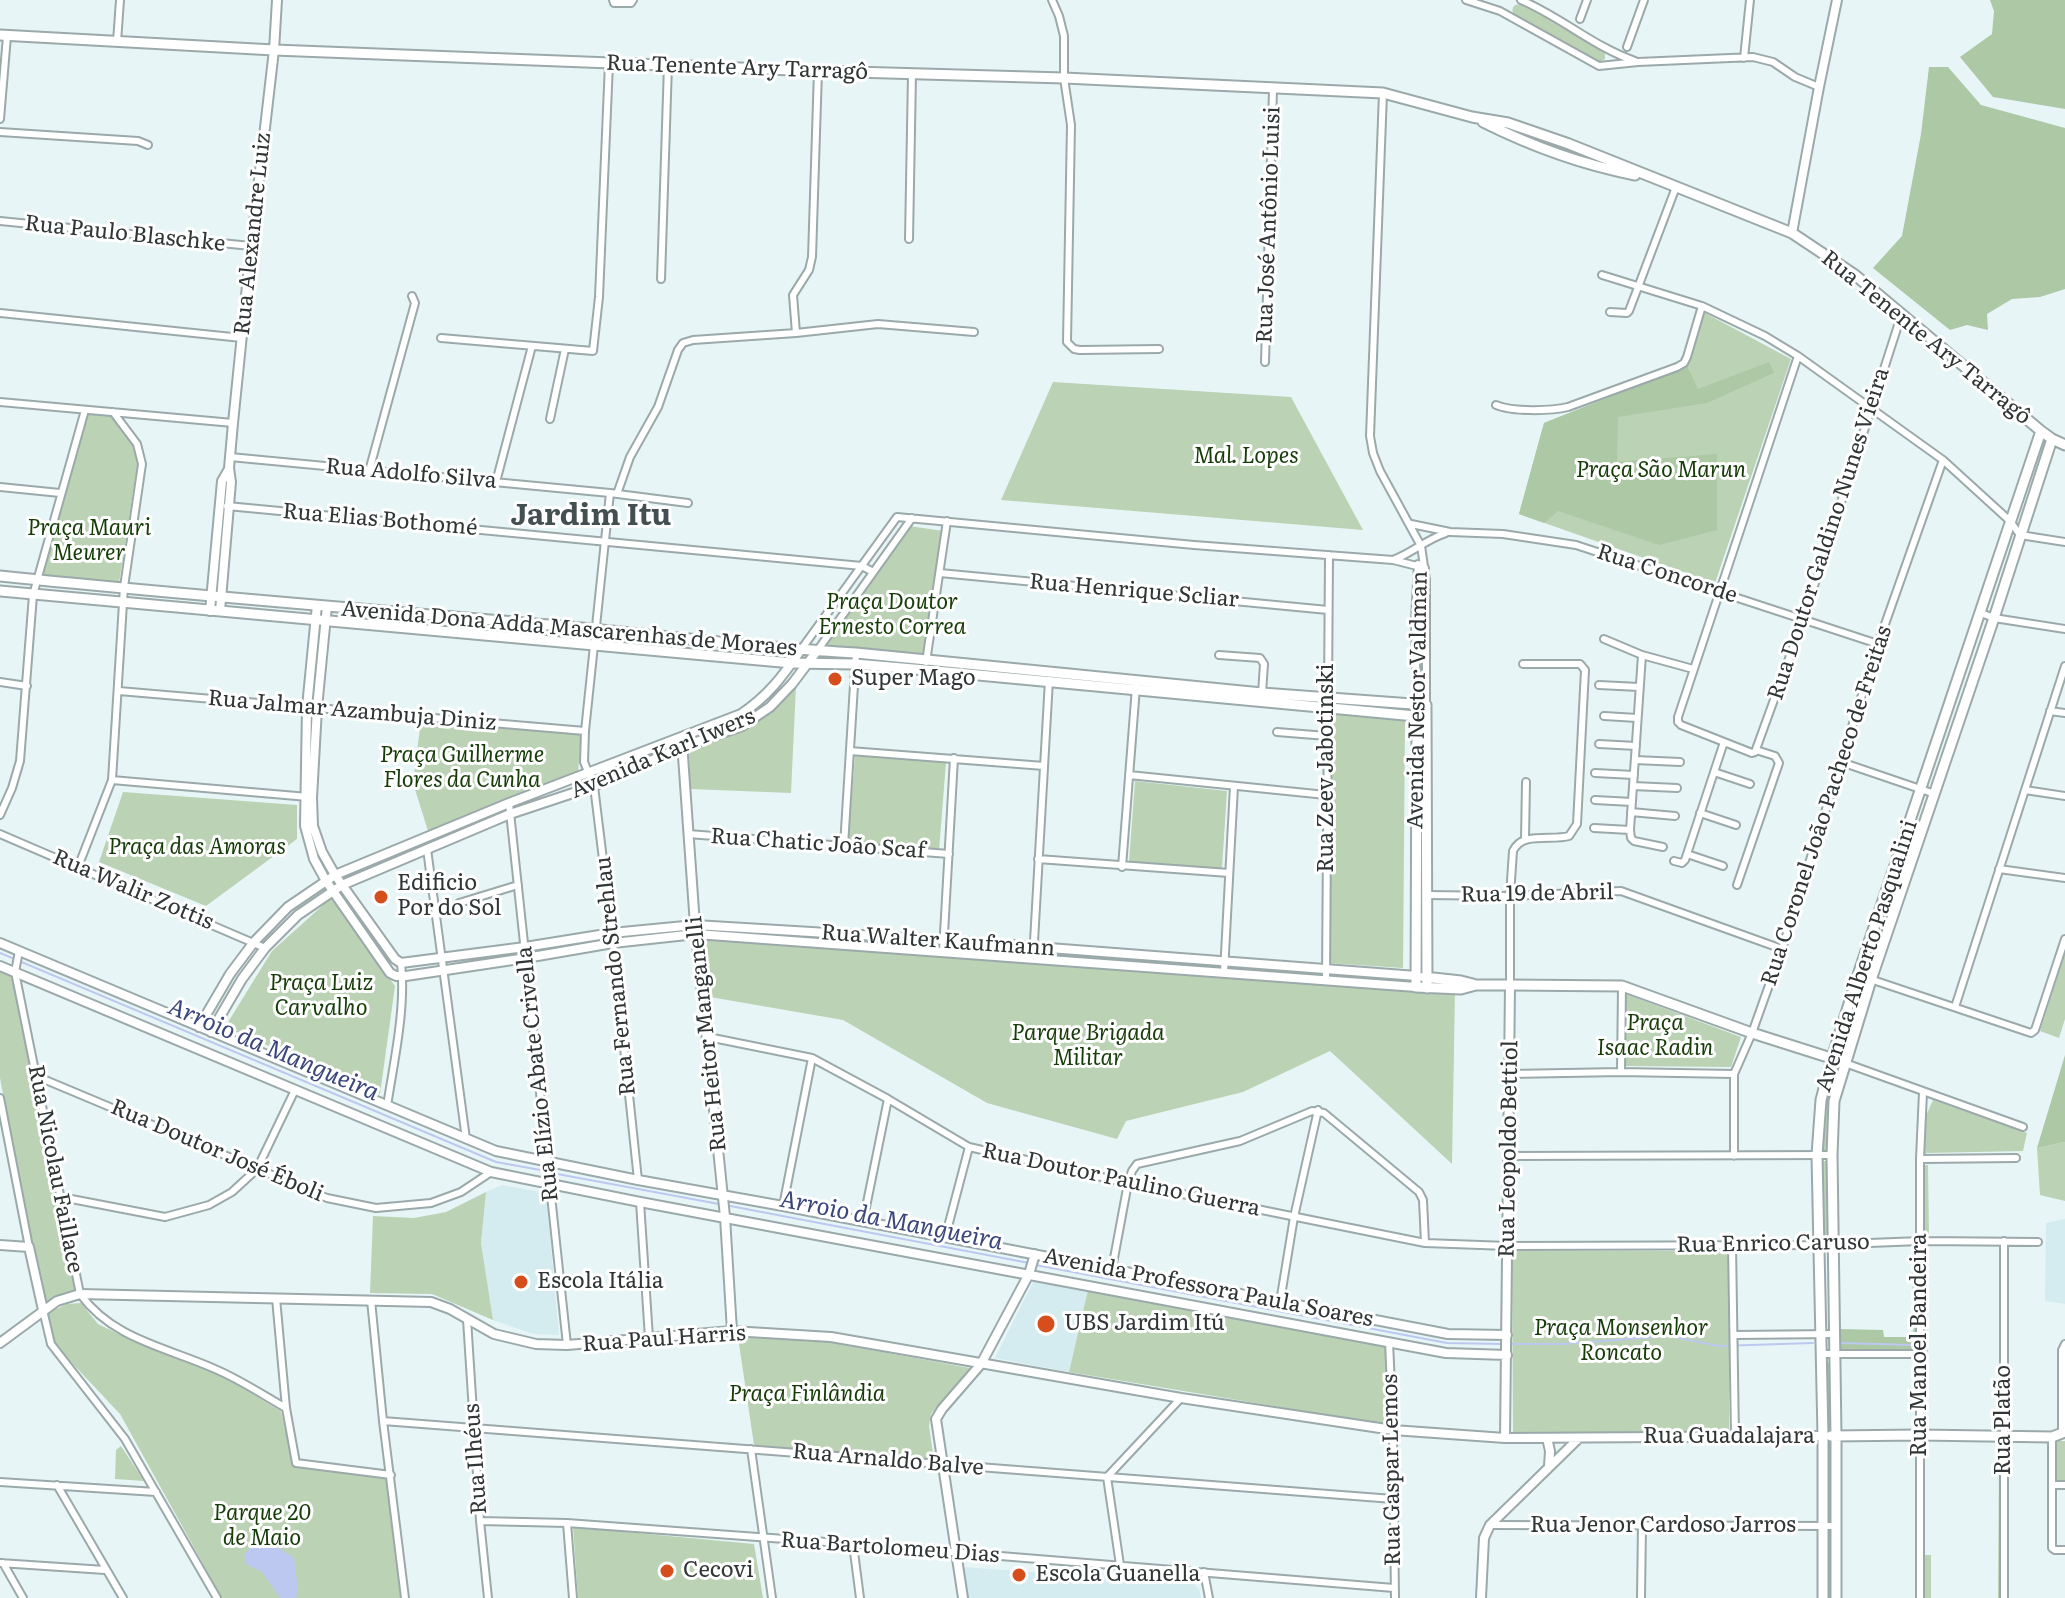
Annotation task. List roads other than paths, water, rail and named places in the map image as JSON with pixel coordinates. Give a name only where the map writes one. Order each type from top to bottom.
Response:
[{"type":"main road","name":"Rua Tenente Ary Tarragô","points":[[4,35],[274,50],[1064,78],[1383,93],[1519,127],[1607,158],[1792,233],[1855,275],[2041,431],[2065,445]]},
{"type":"main road","name":"Avenida Alberto Pasqualini","points":[[1823,1598],[1817,1155],[1821,1100],[1858,975],[2041,431]]},
{"type":"main road","name":"Avenida Alberto Pasqualini","points":[[1836,1598],[1832,1244],[1834,1101],[1932,793],[1994,618],[2052,439]]},
{"type":"main road","name":"Avenida Dona Adda Mascarenhas de Moraes","points":[[0,576],[817,651],[856,659],[1136,686],[1327,703],[1422,705]]},
{"type":"main road","name":"Avenida Dona Adda Mascarenhas de Moraes","points":[[0,591],[792,663],[856,659]]},
{"type":"main road","name":"Avenida Dona Adda Mascarenhas de Moraes","points":[[1136,686],[1262,693],[1422,716]]},
{"type":"main road","name":"Avenida Nestor Valdman","points":[[1422,705],[1422,982]]},
{"type":"main road","name":"Avenida Nestor Valdman","points":[[1422,716],[1426,895],[1422,982]]},
{"type":"main road","name":"Rua Walter Kaufmann","points":[[1422,982],[1461,989],[1476,985],[1622,986],[1845,1063]]},
{"type":"main road","name":"Rua Guadalajara","points":[[1823,1436],[2052,1437],[2064,1432]]},
{"type":"street","points":[[117,42],[120,0]]},
{"type":"street","name":"Rua Alexandre Luiz","points":[[215,611],[224,506],[231,482],[229,468],[233,423],[277,0]]},
{"type":"street","points":[[613,0],[614,3],[631,3],[633,0]]},
{"type":"street","points":[[1052,0],[1064,36],[1064,78],[1071,125],[1067,342],[1080,350],[1159,349]]},
{"type":"street","points":[[1466,0],[1500,11],[1602,67],[1638,62],[1753,57],[1773,62],[1795,77],[1819,87]]},
{"type":"street","points":[[1500,11],[1504,0]]},
{"type":"street","points":[[1521,0],[1558,18],[1608,50],[1638,62]]},
{"type":"street","points":[[1580,19],[1587,0]]},
{"type":"street","points":[[1627,47],[1644,0]]},
{"type":"street","points":[[1744,58],[1750,0]]},
{"type":"street","points":[[1792,233],[1837,0]]},
{"type":"street","points":[[0,119],[4,35]]},
{"type":"street","points":[[1602,67],[1610,60],[1608,50]]},
{"type":"street","points":[[441,338],[593,351],[599,297],[609,63]]},
{"type":"street","points":[[661,279],[668,65]]},
{"type":"street","points":[[796,333],[793,295],[809,270],[812,257],[818,71]]},
{"type":"street","points":[[909,239],[912,74]]},
{"type":"street","name":"Rua José Antônio Luisi","points":[[1265,362],[1273,89]]},
{"type":"street","points":[[1383,93],[1370,436],[1376,462],[1411,524],[1421,546],[1421,557]]},
{"type":"street","points":[[0,132],[138,141],[148,145]]},
{"type":"street","points":[[1610,312],[1628,312],[1676,187]]},
{"type":"street","name":"Rua Paulo Blaschke","points":[[0,221],[251,246]]},
{"type":"street","points":[[1602,275],[1702,306],[1765,336],[1798,356],[1943,460],[2010,521],[2020,535],[2065,542]]},
{"type":"street","points":[[369,471],[415,303],[412,296]]},
{"type":"street","points":[[1496,405],[1505,408],[1568,407],[1677,367],[1687,357],[1702,306]]},
{"type":"street","points":[[0,313],[242,338]]},
{"type":"street","name":"Rua Doutor Galdino Nunes Vieira","points":[[1755,752],[1803,620],[1902,313]]},
{"type":"street","points":[[587,773],[584,762],[585,731],[605,541],[614,493],[658,407],[683,343],[878,324],[974,332]]},
{"type":"street","points":[[496,482],[532,346]]},
{"type":"street","points":[[550,419],[565,349]]},
{"type":"street","points":[[1737,885],[1779,763],[1777,757],[1724,742],[1678,722],[1798,356]]},
{"type":"street","points":[[0,402],[233,423]]},
{"type":"street","points":[[0,815],[20,761],[36,580],[85,410]]},
{"type":"street","points":[[78,867],[112,780],[124,587],[142,458],[137,444],[113,412]]},
{"type":"street","name":"Rua Adolfo Silva","points":[[230,457],[614,493],[688,503]]},
{"type":"street","name":"Rua Coronel João Pacheco de Freitas","points":[[1734,1156],[1734,1074],[1782,949],[1878,644],[1943,460]]},
{"type":"street","points":[[0,487],[60,493]]},
{"type":"street","name":"Rua Elias Bothomé","points":[[224,506],[862,566],[873,572]]},
{"type":"street","name":"Avenida Karl Iwers","points":[[211,1032],[242,979],[265,948],[298,915],[342,885],[510,814],[594,786],[756,704],[777,685],[897,517],[912,518]]},
{"type":"street","points":[[912,518],[1393,560],[1425,568]]},
{"type":"street","name":"Avenida Karl Iwers","points":[[199,1027],[230,974],[254,942],[288,907],[330,878],[425,836],[587,773],[742,726],[757,717],[770,707],[809,663],[912,518]]},
{"type":"street","points":[[926,665],[947,521]]},
{"type":"street","name":"Rua Concorde","points":[[1411,524],[1450,532],[1503,534],[1576,545],[1878,644]]},
{"type":"street","name":"Rua Concorde","points":[[1393,560],[1450,532]]},
{"type":"street","name":"Rua Zeev Jabotinski","points":[[1326,980],[1329,555]]},
{"type":"street","name":"Avenida Nestor Valdman","points":[[1421,557],[1417,567],[1415,620],[1422,705]]},
{"type":"street","name":"Avenida Nestor Valdman","points":[[1421,557],[1425,568],[1422,705]]},
{"type":"street","name":"Rua Henrique Scliar","points":[[940,573],[1328,610]]},
{"type":"street","points":[[322,605],[312,707],[308,797],[313,826],[333,891],[390,973],[403,976]]},
{"type":"street","points":[[1981,613],[1994,618],[2065,629]]},
{"type":"street","points":[[1604,639],[1642,655],[1693,669]]},
{"type":"street","points":[[1219,655],[1260,658],[1264,664],[1262,693]]},
{"type":"street","points":[[1642,655],[1630,830],[1634,841],[1663,847]]},
{"type":"street","points":[[844,846],[856,659]]},
{"type":"street","points":[[1523,664],[1574,663],[1585,670],[1577,824],[1569,836],[1525,839],[1526,782]]},
{"type":"street","points":[[1955,1007],[2065,666]]},
{"type":"street","points":[[1033,959],[1049,677]]},
{"type":"street","points":[[0,682],[27,686]]},
{"type":"street","points":[[1599,685],[1639,687]]},
{"type":"street","points":[[1122,867],[1136,686]]},
{"type":"street","name":"Rua Jalmar Azambuja Diniz","points":[[119,691],[585,731]]},
{"type":"street","points":[[2050,711],[2065,713]]},
{"type":"street","points":[[1604,716],[1637,718]]},
{"type":"street","points":[[1277,732],[1327,736]]},
{"type":"street","name":"Rua Heitor Manganelli","points":[[682,742],[696,930],[724,1206],[732,1331]]},
{"type":"street","points":[[1674,861],[1682,863],[1687,854],[1724,742]]},
{"type":"street","points":[[1599,744],[1636,746]]},
{"type":"street","points":[[850,751],[1044,766]]},
{"type":"street","points":[[943,951],[954,758]]},
{"type":"street","points":[[1635,760],[1680,762]]},
{"type":"street","points":[[1841,762],[1932,793]]},
{"type":"street","points":[[1714,772],[1750,784]]},
{"type":"street","name":"Rua Fernando Strehlau","points":[[587,773],[594,786],[638,1180]]},
{"type":"street","points":[[1595,773],[1634,775]]},
{"type":"street","points":[[1129,775],[1326,795]]},
{"type":"street","points":[[112,780],[308,797]]},
{"type":"street","points":[[1224,972],[1234,786]]},
{"type":"street","points":[[1633,786],[1677,788]]},
{"type":"street","points":[[2025,790],[2065,796]]},
{"type":"street","points":[[1595,800],[1632,802]]},
{"type":"street","name":"Rua Elízio Abate Crivella","points":[[509,803],[567,1345]]},
{"type":"street","points":[[1631,812],[1675,816]]},
{"type":"street","points":[[1700,813],[1736,825]]},
{"type":"street","points":[[1594,828],[1630,830]]},
{"type":"street","name":"Rua Walir Zottis","points":[[0,834],[265,948]]},
{"type":"street","name":"Rua Chatic João Scaf","points":[[688,834],[949,854]]},
{"type":"street","points":[[425,836],[466,1139]]},
{"type":"street","name":"Rua Leopoldo Bettiol","points":[[1505,1438],[1510,896],[1515,845],[1525,839]]},
{"type":"street","points":[[1687,854],[1723,866]]},
{"type":"street","points":[[1038,859],[1229,873]]},
{"type":"street","points":[[1999,869],[2065,878]]},
{"type":"street","points":[[330,878],[342,885],[401,963],[403,976],[387,1106]]},
{"type":"street","points":[[459,903],[518,885]]},
{"type":"street","name":"Rua 19 de Abril","points":[[1426,895],[1510,896],[1621,891],[1782,949]]},
{"type":"street","name":"Rua Walter Kaufmann","points":[[401,963],[696,930],[944,940],[1326,968],[1422,982]]},
{"type":"street","name":"Rua Walter Kaufmann","points":[[696,930],[1326,980],[1422,982]]},
{"type":"street","name":"Rua Walter Kaufmann","points":[[403,976],[526,958],[612,938]]},
{"type":"street","points":[[1858,975],[2033,1033],[2065,939]]},
{"type":"street","name":"Avenida Professora Paula Soares","points":[[0,943],[17,962],[295,1090],[491,1172],[638,1180],[724,1206],[1032,1264],[1446,1353],[1459,1344],[1507,1345]]},
{"type":"street","name":"Avenida Professora Paula Soares","points":[[0,966],[17,962],[199,1027],[549,1173],[640,1202],[783,1206],[945,1238],[1032,1264],[1112,1269],[1448,1334],[1459,1344],[1507,1345]]},
{"type":"street","name":"Rua Nicolau Faillace","points":[[17,962],[36,1076],[80,1294],[99,1317],[131,1337],[217,1369],[286,1408]]},
{"type":"street","points":[[1621,1072],[1622,986]]},
{"type":"street","name":"Rua Doutor Paulino Guerra","points":[[708,1037],[812,1058],[969,1147],[1128,1183],[1425,1243],[1508,1246]]},
{"type":"street","points":[[783,1206],[812,1058]]},
{"type":"street","points":[[1845,1063],[2023,1127]]},
{"type":"street","points":[[1510,1074],[1734,1074]]},
{"type":"street","name":"Rua Doutor José Éboli","points":[[36,1076],[327,1198],[376,1208],[431,1203],[461,1192],[491,1172]]},
{"type":"street","points":[[61,1197],[165,1217],[209,1205],[232,1192],[257,1169],[295,1090]]},
{"type":"street","name":"Rua Manoel Bandeira","points":[[1920,1598],[1920,1159],[1923,1092]]},
{"type":"street","points":[[0,1098],[51,1344],[125,1439],[217,1598]]},
{"type":"street","points":[[863,1222],[888,1099]]},
{"type":"street","points":[[1280,1302],[1294,1217],[1318,1110]]},
{"type":"street","points":[[1112,1269],[1128,1183],[1137,1164],[1240,1141],[1318,1110],[1419,1192],[1423,1200],[1425,1243]]},
{"type":"street","points":[[945,1238],[969,1147]]},
{"type":"street","points":[[1508,1156],[1832,1155]]},
{"type":"street","points":[[1920,1159],[2016,1158]]},
{"type":"street","points":[[640,1202],[649,1338]]},
{"type":"street","name":"Rua Platão","points":[[2004,1241],[2004,1598]]},
{"type":"street","name":"Rua Enrico Caruso","points":[[1508,1246],[2038,1242]]},
{"type":"street","points":[[1732,1244],[1735,1437]]},
{"type":"street","points":[[0,1245],[29,1247]]},
{"type":"street","points":[[963,1598],[936,1424],[938,1415],[981,1364],[1032,1264]]},
{"type":"street","points":[[0,1343],[43,1310],[64,1298],[80,1294]]},
{"type":"street","name":"Rua Paul Harris","points":[[80,1294],[431,1302],[441,1304],[494,1334],[536,1344],[567,1345],[732,1331],[831,1337],[1181,1398],[1393,1430]]},
{"type":"street","points":[[276,1298],[286,1408],[296,1463],[391,1475]]},
{"type":"street","points":[[371,1300],[405,1598]]},
{"type":"street","name":"Rua Ilhéus","points":[[467,1319],[488,1598]]},
{"type":"street","points":[[1734,1335],[1834,1334]]},
{"type":"street","name":"Rua Gaspar Lemos","points":[[1389,1342],[1395,1598]]},
{"type":"street","points":[[2064,1344],[2064,1432]]},
{"type":"street","points":[[1820,1354],[1919,1354]]},
{"type":"street","points":[[1120,1565],[1107,1477],[1181,1398]]},
{"type":"street","name":"Rua Arnaldo Balve","points":[[383,1421],[1393,1499]]},
{"type":"street","name":"Rua Guadalajara","points":[[1393,1430],[1505,1438],[1823,1436]]},
{"type":"street","points":[[2052,1437],[2052,1549],[2065,1550]]},
{"type":"street","points":[[1547,1438],[1549,1467]]},
{"type":"street","points":[[1481,1598],[1484,1538],[1490,1525],[1579,1438]]},
{"type":"street","points":[[751,1449],[772,1598]]},
{"type":"street","points":[[0,1482],[157,1492]]},
{"type":"street","points":[[57,1485],[123,1598]]},
{"type":"street","points":[[2052,1485],[2065,1485]]},
{"type":"street","name":"Rua Bartolomeu Dias","points":[[480,1521],[567,1523],[1394,1588]]},
{"type":"street","points":[[567,1523],[573,1598]]},
{"type":"street","name":"Rua Jenor Cardoso Jarros","points":[[1490,1525],[1836,1526]]},
{"type":"street","points":[[1641,1598],[1642,1525]]},
{"type":"street","points":[[853,1544],[860,1598]]},
{"type":"street","points":[[1,1563],[105,1570]]},
{"type":"street","points":[[1,1563],[23,1598]]},
{"type":"street","points":[[1204,1572],[1209,1598]]},
{"type":"water","points":[[251,1547],[279,1548],[294,1558],[296,1598],[280,1598],[262,1572],[246,1564],[244,1555]]},
{"type":"waterway","name":"Arroio da Mangueira","points":[[0,953],[496,1162],[546,1171]]},
{"type":"waterway","name":"Arroio da Mangueira","points":[[552,1173],[719,1204]]},
{"type":"waterway","name":"Arroio da Mangueira","points":[[725,1205],[1029,1263]]},
{"type":"waterway","name":"Arroio da Mangueira","points":[[1036,1265],[1447,1343],[1502,1344]]},
{"type":"waterway","name":"Arroio da Mangueira","points":[[1508,1344],[1562,1344],[1669,1336],[1719,1346],[1813,1343]]},
{"type":"waterway","points":[[1841,1343],[1913,1345]]},
{"type":"place","name":"Super Mago","points":[[835,679]]},
{"type":"place","name":"Edificio Por do Sol","points":[[381,897]]},
{"type":"place","name":"Escola Itália","points":[[521,1282]]},
{"type":"place","name":"UBS Jardim Itú","points":[[1046,1324]]},
{"type":"place","name":"Cecovi","points":[[667,1571]]},
{"type":"place","name":"Escola Guanella","points":[[1019,1575]]},
{"type":"district","name":"Jardim Itu","points":[[591,516]]},
{"type":"park label","name":"Mal. Lopes","points":[[1246,457]]},
{"type":"park label","name":"Praça São Marun","points":[[1661,471]]},
{"type":"park label","name":"Praça Mauri Meurer","points":[[89,542]]},
{"type":"park label","name":"Praça Doutor Ernesto Correa","points":[[892,616]]},
{"type":"park label","name":"Praça Guilherme Flores da Cunha","points":[[462,768]]},
{"type":"park label","name":"Praça das Amoras","points":[[197,848]]},
{"type":"park label","name":"Praça Luiz Carvalho","points":[[321,996]]},
{"type":"park label","name":"Praça Isaac Radin","points":[[1655,1036]]},
{"type":"park label","name":"Parque Brigada Militar","points":[[1088,1046]]},
{"type":"park label","name":"Praça Monsenhor Roncato","points":[[1621,1342]]},
{"type":"park label","name":"Praça Finlândia","points":[[807,1395]]},
{"type":"park label","name":"Parque 20 de Maio","points":[[262,1526]]}]
